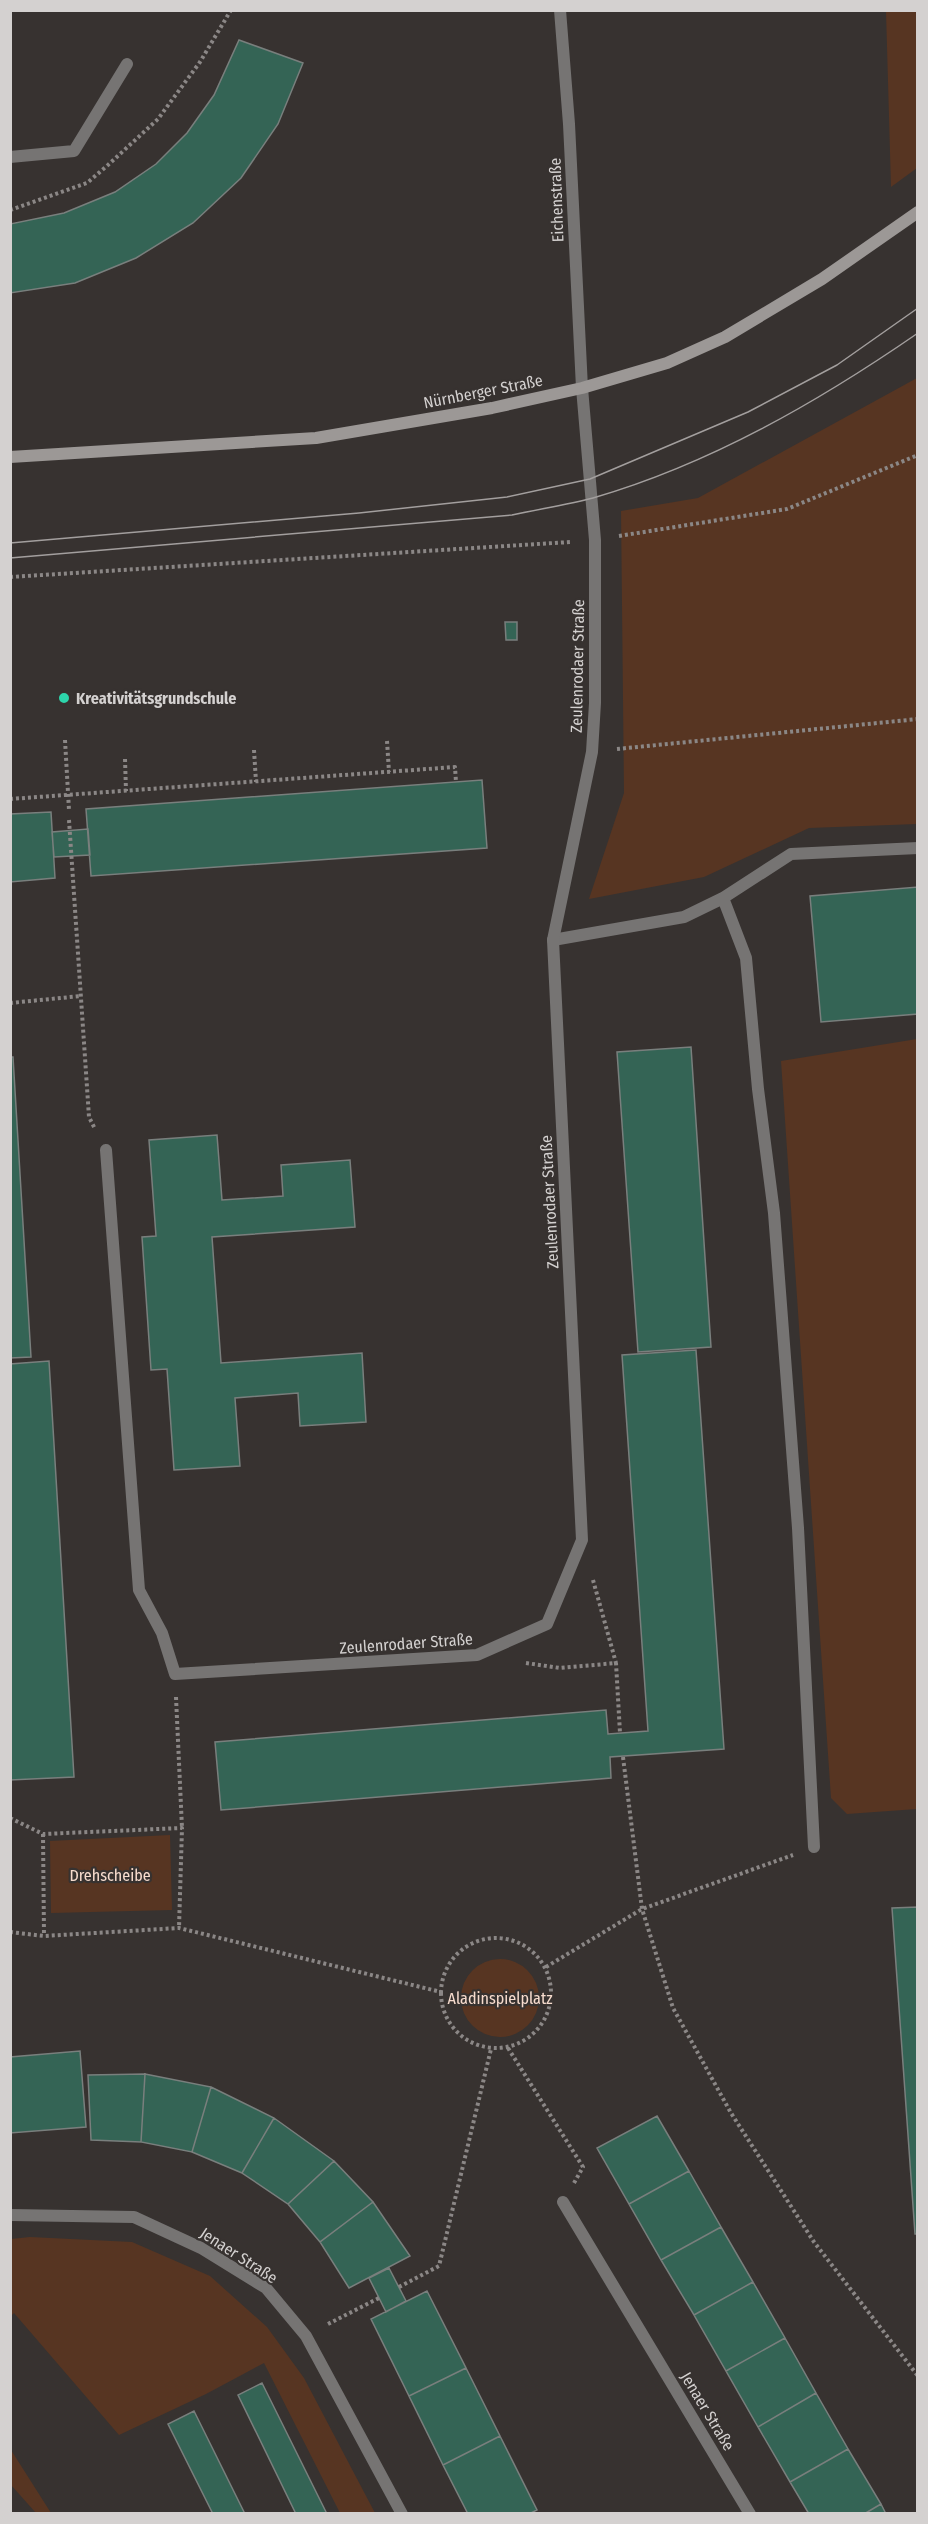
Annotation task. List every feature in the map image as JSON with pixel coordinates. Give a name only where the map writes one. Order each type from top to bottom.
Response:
[{"type":"main road","name":"Nürnberger Straße","points":[[10,457],[316,438],[492,408],[582,388],[667,363],[725,337],[822,279],[918,212]]},
{"type":"street","name":"Eichenstraße","points":[[560,10],[569,124],[582,388]]},
{"type":"street","points":[[10,157],[74,151],[127,64]]},
{"type":"street","name":"Zeulenrodaer Straße","points":[[176,1674],[477,1656],[547,1624],[582,1540],[554,940],[592,752],[595,703],[595,540],[582,388]]},
{"type":"street","points":[[554,940],[684,917],[723,898],[791,854],[918,848]]},
{"type":"street","points":[[723,898],[746,958],[774,1213],[798,1528],[814,1847]]},
{"type":"street","points":[[106,1150],[139,1590],[162,1633],[176,1674]]},
{"type":"street","name":"Jenaer Straße","points":[[563,2202],[750,2514]]},
{"type":"street","name":"Jenaer Straße","points":[[10,2215],[134,2217],[201,2248],[266,2288],[306,2336],[402,2514]]},
{"type":"path","points":[[10,210],[87,183],[108,165],[158,119],[200,62],[231,10]]},
{"type":"path","points":[[10,576],[595,540],[787,509],[918,455]]},
{"type":"path","points":[[592,752],[918,719]]},
{"type":"path","points":[[64,740],[69,810]]},
{"type":"path","points":[[387,741],[389,772]]},
{"type":"path","points":[[254,750],[256,782]]},
{"type":"path","points":[[125,759],[126,790]]},
{"type":"path","points":[[10,799],[455,767],[456,783]]},
{"type":"path","points":[[69,820],[89,1117],[106,1150]]},
{"type":"path","points":[[10,1003],[81,996]]},
{"type":"path","points":[[582,1540],[616,1663],[620,1733]]},
{"type":"path","points":[[560,1668],[616,1663]]},
{"type":"path","points":[[176,1674],[182,1828],[179,1928]]},
{"type":"path","points":[[623,1757],[642,1909],[674,2008],[731,2113],[814,2242],[918,2376]]},
{"type":"path","points":[[10,1818],[43,1834],[182,1828]]},
{"type":"path","points":[[43,1834],[45,1936]]},
{"type":"path","points":[[546,1967],[642,1909],[814,1847]]},
{"type":"path","points":[[10,1932],[45,1936],[179,1928],[441,1992]]},
{"type":"path","points":[[494,1937],[511,1939],[530,1948],[546,1967],[552,1994],[550,2011],[533,2036],[508,2048],[491,2049],[468,2042],[452,2027],[442,2007],[441,1992],[444,1972],[452,1959],[466,1946],[494,1937]]},
{"type":"path","points":[[508,2048],[583,2167],[563,2202]]},
{"type":"path","points":[[399,2288],[439,2266],[491,2049]]},
{"type":"path","points":[[306,2336],[379,2298]]},
{"type":"green space","points":[[886,11],[918,11],[917,168],[891,187]]},
{"type":"green space","points":[[917,378],[917,824],[809,828],[704,877],[589,899],[624,793],[621,511],[698,498]]},
{"type":"green space","points":[[917,1039],[917,1809],[847,1814],[831,1798],[781,1061]]},
{"type":"green space","name":"Drehscheibe","points":[[170,1835],[172,1910],[51,1913],[50,1841]]},
{"type":"green space","name":"Aladinspielplatz","points":[[500,1959],[515,1962],[527,1971],[536,1983],[539,1998],[536,2013],[527,2025],[515,2034],[500,2037],[485,2034],[473,2025],[464,2013],[461,1998],[464,1983],[473,1971],[485,1962]]},
{"type":"green space","points":[[30,2237],[132,2242],[210,2276],[267,2327],[304,2378],[375,2513],[340,2513],[264,2363],[206,2394],[119,2435],[14,2313],[11,2316],[11,2239]]},
{"type":"green space","points":[[11,2450],[51,2513],[36,2513],[11,2485]]},
{"type":"building","points":[[239,40],[303,63],[278,124],[241,178],[193,223],[136,258],[75,283],[10,293],[10,224],[64,213],[115,192],[156,164],[187,133],[214,95]]},
{"type":"building","points":[[505,622],[517,622],[517,640],[506,640]]},
{"type":"building","points":[[482,780],[487,848],[91,876],[86,809]]},
{"type":"building","points":[[51,812],[55,878],[10,882],[10,814]]},
{"type":"building","points":[[88,829],[90,855],[54,857],[52,832]]},
{"type":"building","points":[[918,887],[918,1014],[821,1022],[810,896]]},
{"type":"building","points":[[691,1047],[711,1347],[638,1352],[617,1052]]},
{"type":"building","points":[[10,1057],[13,1057],[31,1357],[10,1358]]},
{"type":"building","points":[[217,1135],[222,1200],[283,1196],[281,1165],[350,1160],[355,1227],[212,1237],[221,1363],[362,1353],[366,1422],[300,1426],[298,1393],[235,1398],[240,1466],[174,1470],[167,1369],[151,1370],[142,1237],[156,1236],[149,1140]]},
{"type":"building","points":[[696,1350],[724,1749],[610,1757],[611,1778],[221,1810],[215,1742],[606,1710],[608,1734],[648,1731],[622,1355]]},
{"type":"building","points":[[49,1361],[74,1777],[10,1780],[10,1364]]},
{"type":"building","points":[[918,1907],[918,2234],[915,2234],[892,1908]]},
{"type":"building","points":[[80,2051],[86,2127],[10,2133],[10,2057]]},
{"type":"building","points":[[145,2074],[141,2142],[91,2140],[88,2075]]},
{"type":"building","points":[[145,2074],[211,2087],[192,2152],[141,2142]]},
{"type":"building","points":[[211,2087],[274,2118],[242,2173],[192,2152]]},
{"type":"building","points":[[657,2116],[689,2171],[629,2204],[597,2148]]},
{"type":"building","points":[[274,2118],[334,2161],[288,2204],[242,2173]]},
{"type":"building","points":[[334,2161],[373,2202],[320,2242],[288,2204]]},
{"type":"building","points":[[689,2171],[721,2227],[661,2260],[629,2204]]},
{"type":"building","points":[[373,2202],[410,2256],[349,2288],[320,2242]]},
{"type":"building","points":[[721,2227],[753,2282],[694,2315],[661,2260]]},
{"type":"building","points":[[389,2268],[406,2301],[386,2312],[369,2278]]},
{"type":"building","points":[[753,2282],[785,2338],[726,2371],[694,2315]]},
{"type":"building","points":[[427,2291],[466,2368],[409,2396],[371,2319]]},
{"type":"building","points":[[785,2338],[816,2393],[758,2427],[726,2371]]},
{"type":"building","points":[[466,2368],[500,2436],[443,2465],[409,2396]]},
{"type":"building","points":[[262,2383],[327,2514],[296,2514],[238,2395]]},
{"type":"building","points":[[816,2393],[848,2449],[790,2482],[758,2427]]},
{"type":"building","points":[[194,2411],[245,2514],[213,2514],[168,2424]]},
{"type":"building","points":[[500,2436],[537,2510],[529,2514],[468,2514],[443,2465]]},
{"type":"building","points":[[848,2449],[881,2504],[864,2514],[809,2514],[790,2482]]},
{"type":"building","points":[[881,2504],[886,2514],[864,2514]]},
{"type":"tram line","points":[[10,543],[359,513],[507,497],[590,479],[748,412],[837,365],[918,308]]},
{"type":"tram line","points":[[10,558],[512,515],[593,498],[679,468],[762,429],[802,407],[918,333]]},
{"type":"place","name":"Kreativitätsgrundschule","points":[[64,698]]}]
